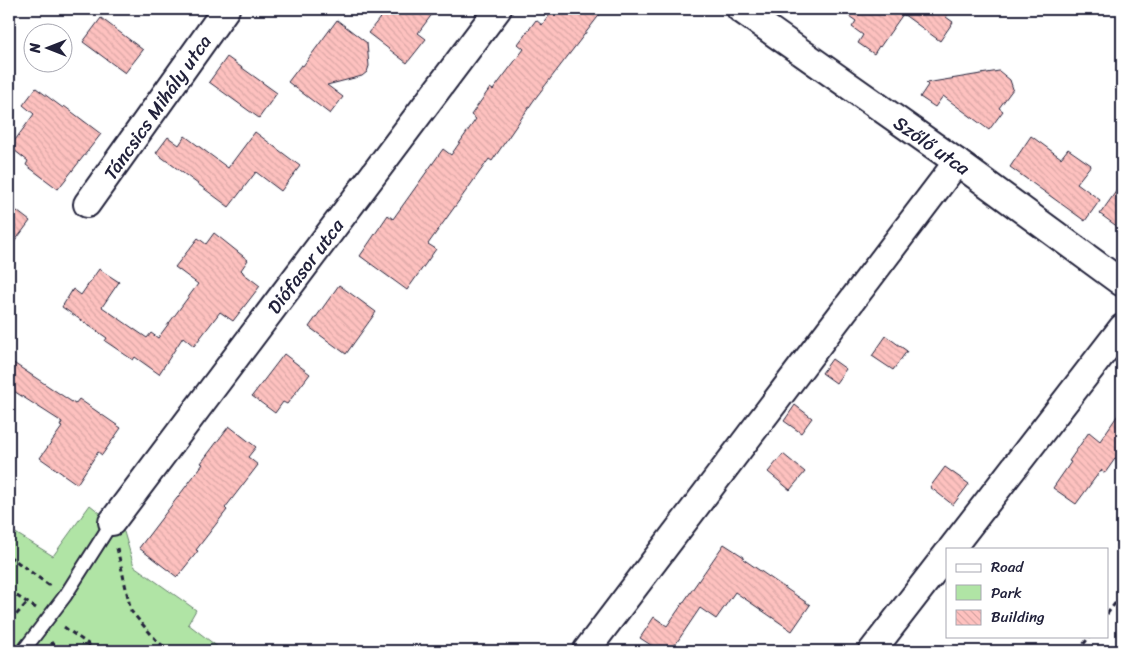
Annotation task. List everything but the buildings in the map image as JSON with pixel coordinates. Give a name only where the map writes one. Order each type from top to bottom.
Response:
[{"type":"street","name":"Táncsics Mihály utca","points":[[87,204],[226,9]]},
{"type":"street","name":"Diófasor utca","points":[[112,522],[498,9]]},
{"type":"street","name":"Szőlő utca","points":[[740,9],[957,162],[1122,283]]},
{"type":"street","points":[[586,651],[957,162]]},
{"type":"street","points":[[953,548],[1122,328]]},
{"type":"street","points":[[872,651],[946,555]]},
{"type":"lane","points":[[23,651],[65,596],[112,522]]},
{"type":"path","points":[[112,522],[131,611],[157,641],[169,651]]},
{"type":"path","points":[[9,556],[65,596]]},
{"type":"path","points":[[9,590],[98,651]]},
{"type":"path","points":[[1108,613],[1122,594]]},
{"type":"path","points":[[9,620],[28,603]]},
{"type":"path","points":[[1078,651],[1088,638]]},
{"type":"green space","points":[[90,505],[124,532],[134,566],[196,610],[188,624],[223,651],[9,651],[9,529],[53,556]]}]
